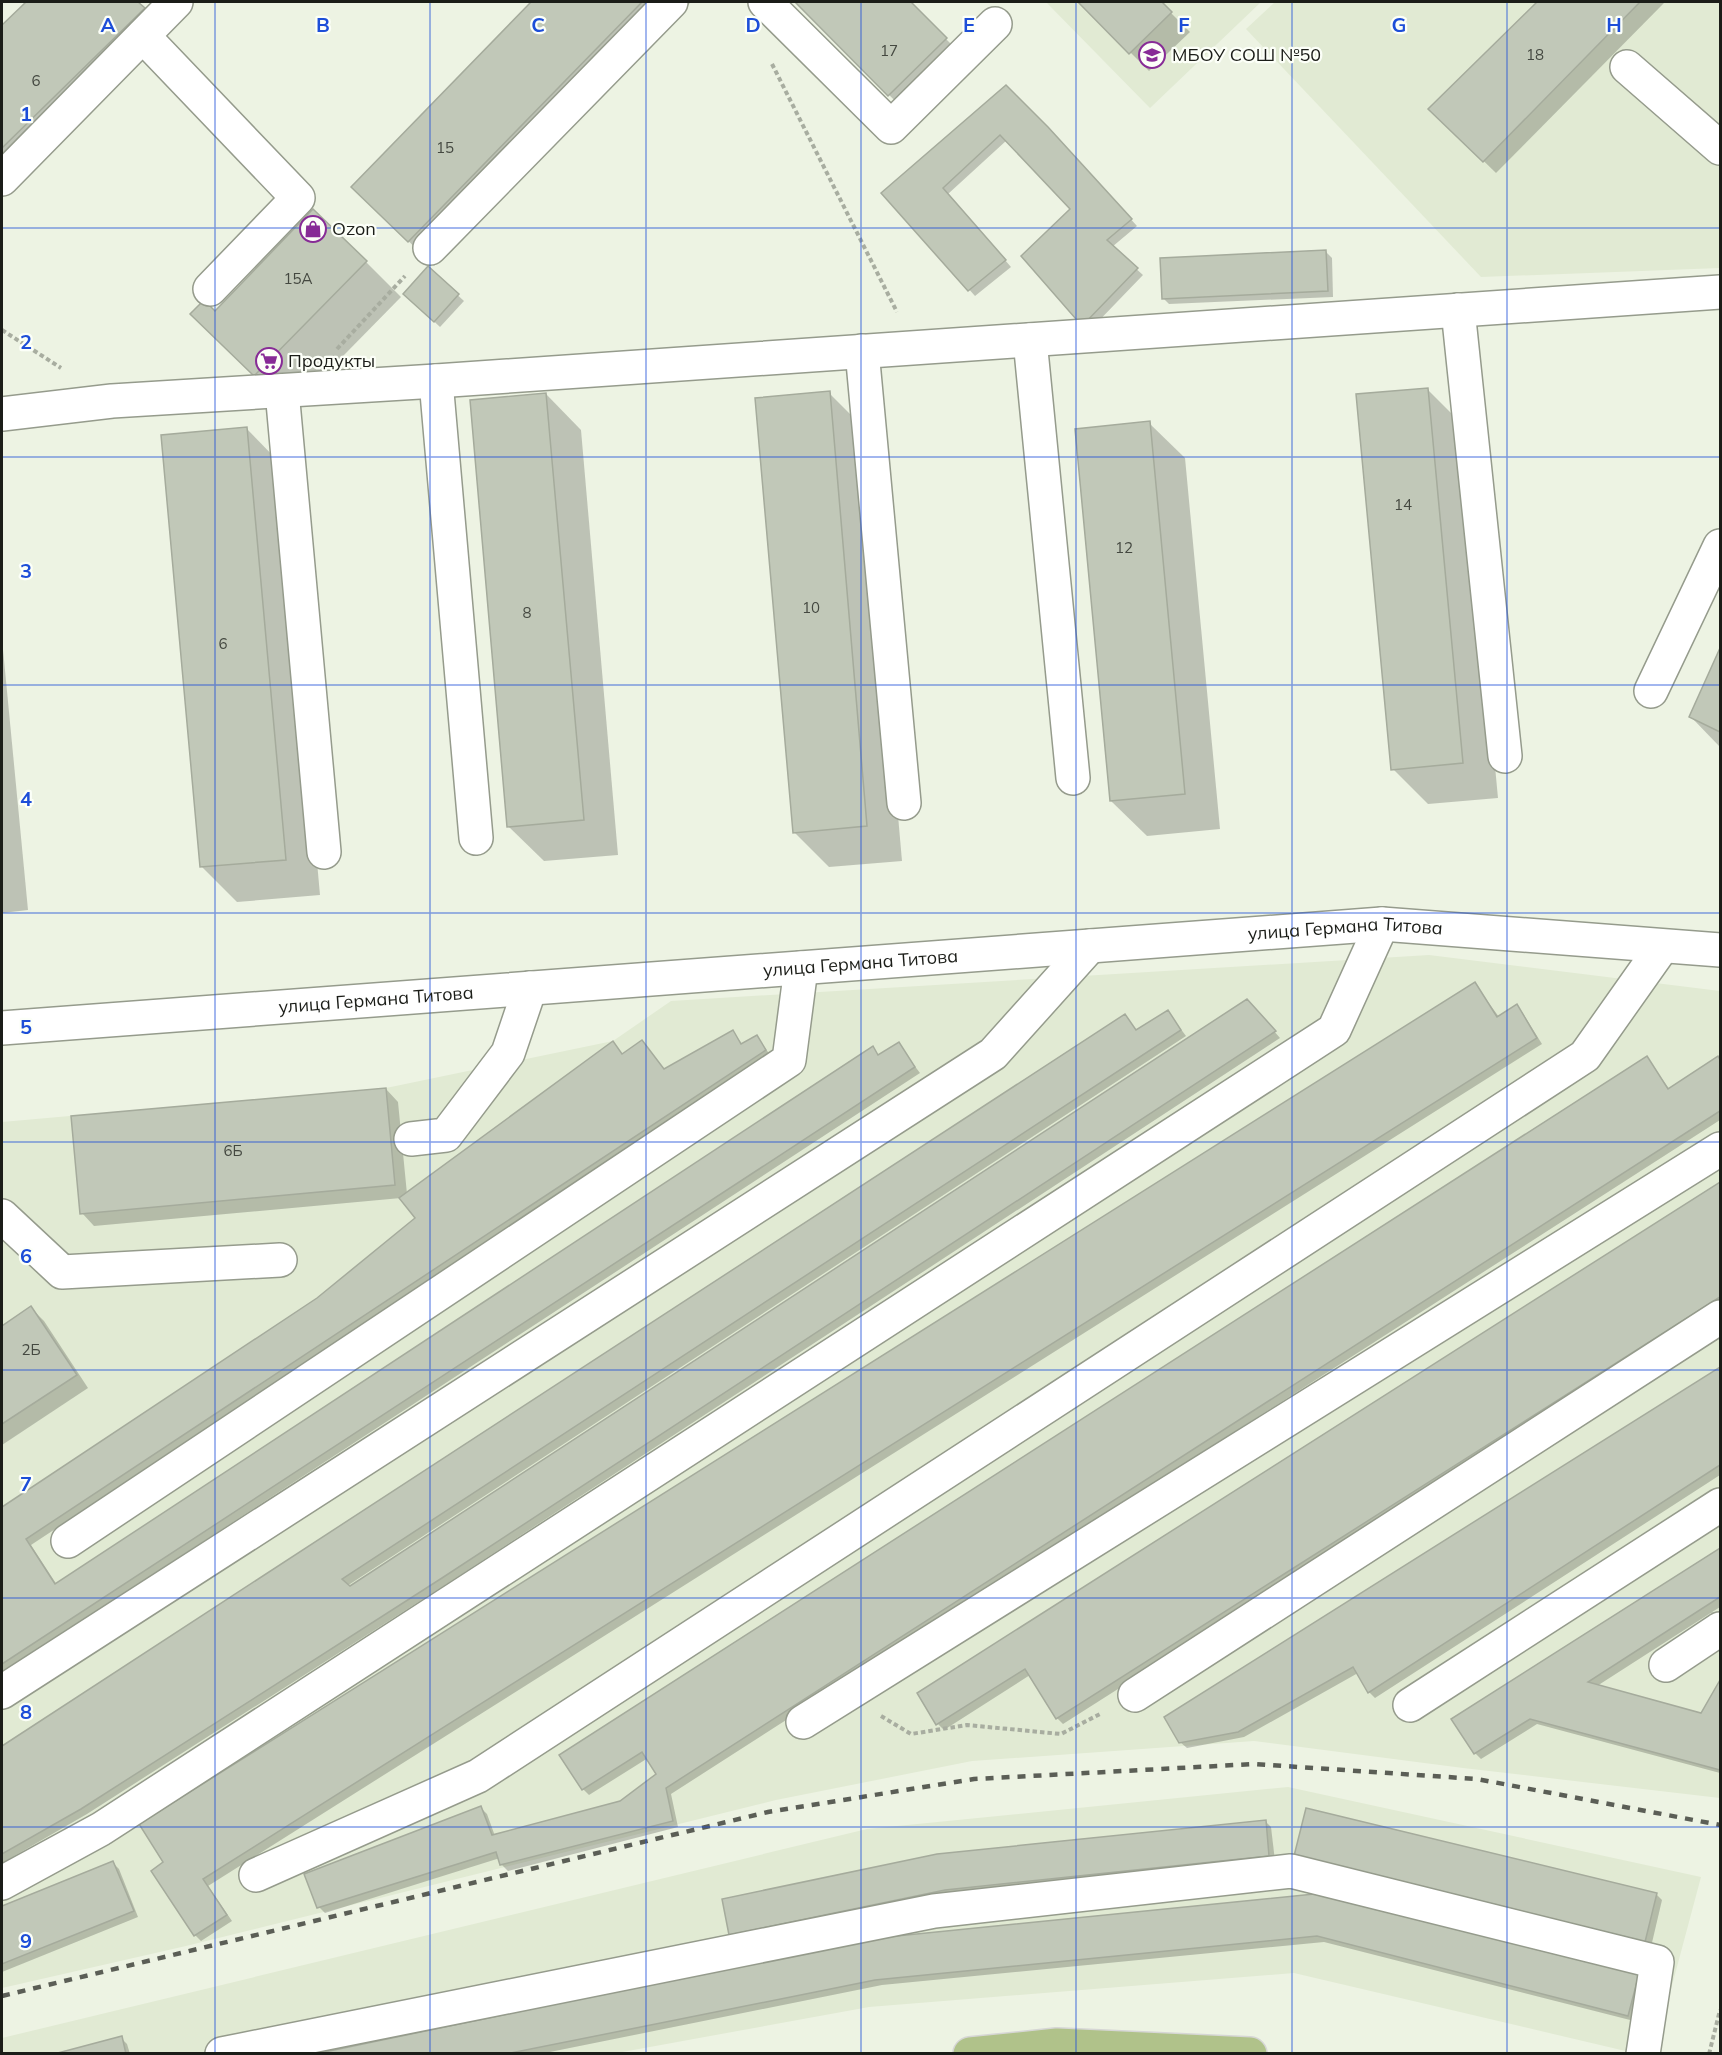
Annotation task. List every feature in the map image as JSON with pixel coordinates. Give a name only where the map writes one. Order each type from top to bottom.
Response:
[{"type":"main road","points":[[970,2054],[1057,2045],[1250,2054]]},
{"type":"street","points":[[430,248],[671,2]]},
{"type":"street","points":[[765,2],[891,127],[995,24]]},
{"type":"street","points":[[2,179],[142,36],[169,4]]},
{"type":"street","points":[[142,36],[298,198],[210,289]]},
{"type":"street","points":[[1627,67],[1720,148]]},
{"type":"street","points":[[2,414],[112,401],[436,381],[1720,292]]},
{"type":"street","points":[[1458,310],[1505,756]]},
{"type":"street","points":[[1030,340],[1073,778]]},
{"type":"street","points":[[862,351],[904,803]]},
{"type":"street","points":[[436,381],[476,838]]},
{"type":"street","points":[[291,390],[324,852]]},
{"type":"street","points":[[1651,691],[1720,546]]},
{"type":"street","points":[[2,1883],[101,1829],[1334,1030],[1383,924]]},
{"type":"street","name":"улица Германа Титова","points":[[2,1028],[1383,924],[1720,950]]},
{"type":"street","points":[[2,1692],[993,1054],[1090,946]]},
{"type":"street","points":[[256,1875],[478,1776],[1585,1056],[1662,946]]},
{"type":"street","points":[[68,1541],[789,1060],[801,968]]},
{"type":"street","points":[[411,1139],[446,1135],[508,1053],[530,988]]},
{"type":"street","points":[[804,1722],[1720,1149]]},
{"type":"street","points":[[2,1216],[62,1272],[280,1260]]},
{"type":"street","points":[[1135,1695],[1720,1317]]},
{"type":"street","points":[[1410,1705],[1720,1506]]},
{"type":"street","points":[[1666,1665],[1720,1629]]},
{"type":"street","points":[[222,2054],[934,1911],[1291,1871],[1657,1962],[1643,2054]]},
{"type":"path","points":[[767,54],[915,347]]},
{"type":"path","points":[[291,390],[430,248]]},
{"type":"path","points":[[2,330],[62,369]]},
{"type":"path","points":[[845,1696],[911,1734],[967,1725],[1061,1734],[1135,1695]]},
{"type":"path","points":[[1709,2054],[1720,2010]]},
{"type":"shaded area","name":"МБОУ СОШ №50","points":[[1046,2],[1261,2],[1150,108]]},
{"type":"shaded area","points":[[1275,2],[1720,2],[1720,268],[1481,277],[1246,29]]},
{"type":"shaded area","points":[[1429,955],[1720,991],[1720,1798],[1254,1741],[972,1761],[776,1800],[186,1946],[2,1988],[2,1122],[386,1088],[613,1041],[671,1001]]},
{"type":"shaded area","points":[[1288,1787],[1701,1877],[1654,2053],[1634,2053],[1294,1973],[869,2007],[617,2053],[2,2054],[2,2038],[867,1829]]},
{"type":"building","points":[[26,2],[138,2],[145,8],[2,148],[2,25]]},
{"type":"building","points":[[531,2],[642,2],[408,242],[351,187]]},
{"type":"building","points":[[795,2],[911,2],[947,38],[888,96]]},
{"type":"building","points":[[1078,2],[1162,2],[1172,12],[1129,54]]},
{"type":"building","points":[[1537,2],[1640,2],[1483,162],[1428,109]]},
{"type":"building","points":[[1006,85],[1048,127],[1132,219],[1107,240],[1138,268],[1082,326],[1021,256],[1070,209],[1000,135],[943,188],[1006,260],[968,291],[881,193]]},
{"type":"building","points":[[313,209],[367,261],[254,376],[190,314],[204,300],[215,311]]},
{"type":"building","points":[[1326,250],[1328,291],[1162,299],[1160,258]]},
{"type":"building","points":[[428,266],[459,294],[434,322],[403,294]]},
{"type":"building","points":[[1428,388],[1463,763],[1391,770],[1356,394]]},
{"type":"building","points":[[830,391],[867,826],[793,833],[755,398]]},
{"type":"building","points":[[546,393],[584,820],[507,827],[470,400]]},
{"type":"building","points":[[1150,421],[1185,794],[1110,801],[1075,429]]},
{"type":"building","points":[[247,427],[286,860],[200,867],[161,435]]},
{"type":"building","points":[[1720,648],[1720,732],[1689,717]]},
{"type":"building","points":[[1475,982],[1497,1017],[1517,1004],[1537,1038],[203,1879],[227,1915],[194,1936],[151,1871],[163,1862],[139,1824]]},
{"type":"building","points":[[1247,999],[1276,1031],[442,1578],[81,1809],[2,1854],[2,1746],[1125,1014],[1136,1030],[1168,1010],[1181,1030],[342,1579],[350,1586]]},
{"type":"building","points":[[733,1030],[741,1044],[757,1035],[766,1050],[26,1539],[55,1584],[873,1046],[878,1055],[899,1042],[915,1067],[2,1664],[2,1507],[317,1298],[415,1218],[399,1198],[613,1041],[622,1054],[642,1040],[664,1069]]},
{"type":"building","points":[[1647,1056],[1668,1089],[1718,1056],[1720,1060],[1720,1111],[666,1788],[673,1821],[500,1865],[496,1852],[317,1908],[304,1874],[481,1806],[492,1835],[620,1801],[656,1774],[642,1752],[582,1790],[559,1755]]},
{"type":"building","points":[[386,1088],[395,1185],[80,1214],[71,1116]]},
{"type":"building","points":[[1720,1182],[1720,1297],[1056,1719],[1025,1669],[936,1725],[917,1693]]},
{"type":"building","points":[[31,1306],[77,1375],[2,1424],[2,1326]]},
{"type":"building","points":[[1720,1367],[1720,1465],[1368,1693],[1353,1667],[1238,1732],[1179,1743],[1164,1717]]},
{"type":"building","points":[[1720,1548],[1720,1597],[1588,1682],[1701,1713],[1720,1680],[1720,1770],[1530,1719],[1474,1754],[1451,1719]]},
{"type":"building","points":[[1306,1808],[1657,1893],[1645,1942],[1294,1856]]},
{"type":"building","points":[[1266,1820],[1269,1856],[945,1890],[729,1935],[722,1899],[937,1854]]},
{"type":"building","points":[[113,1861],[134,1911],[2,1964],[2,1906]]},
{"type":"building","points":[[1324,1893],[1639,1974],[1628,2016],[1317,1936],[875,1980],[506,2054],[315,2054],[867,1939]]},
{"type":"building","points":[[122,2036],[126,2054],[54,2054]]},
{"type":"railway","points":[[2,1996],[768,1812],[974,1779],[1254,1764],[1477,1779],[1720,1825]]},
{"type":"place","name":"МБОУ СОШ №50","points":[[1152,55]]},
{"type":"place","name":"Ozon","points":[[313,229]]},
{"type":"place","name":"Продукты","points":[[269,361]]}]
